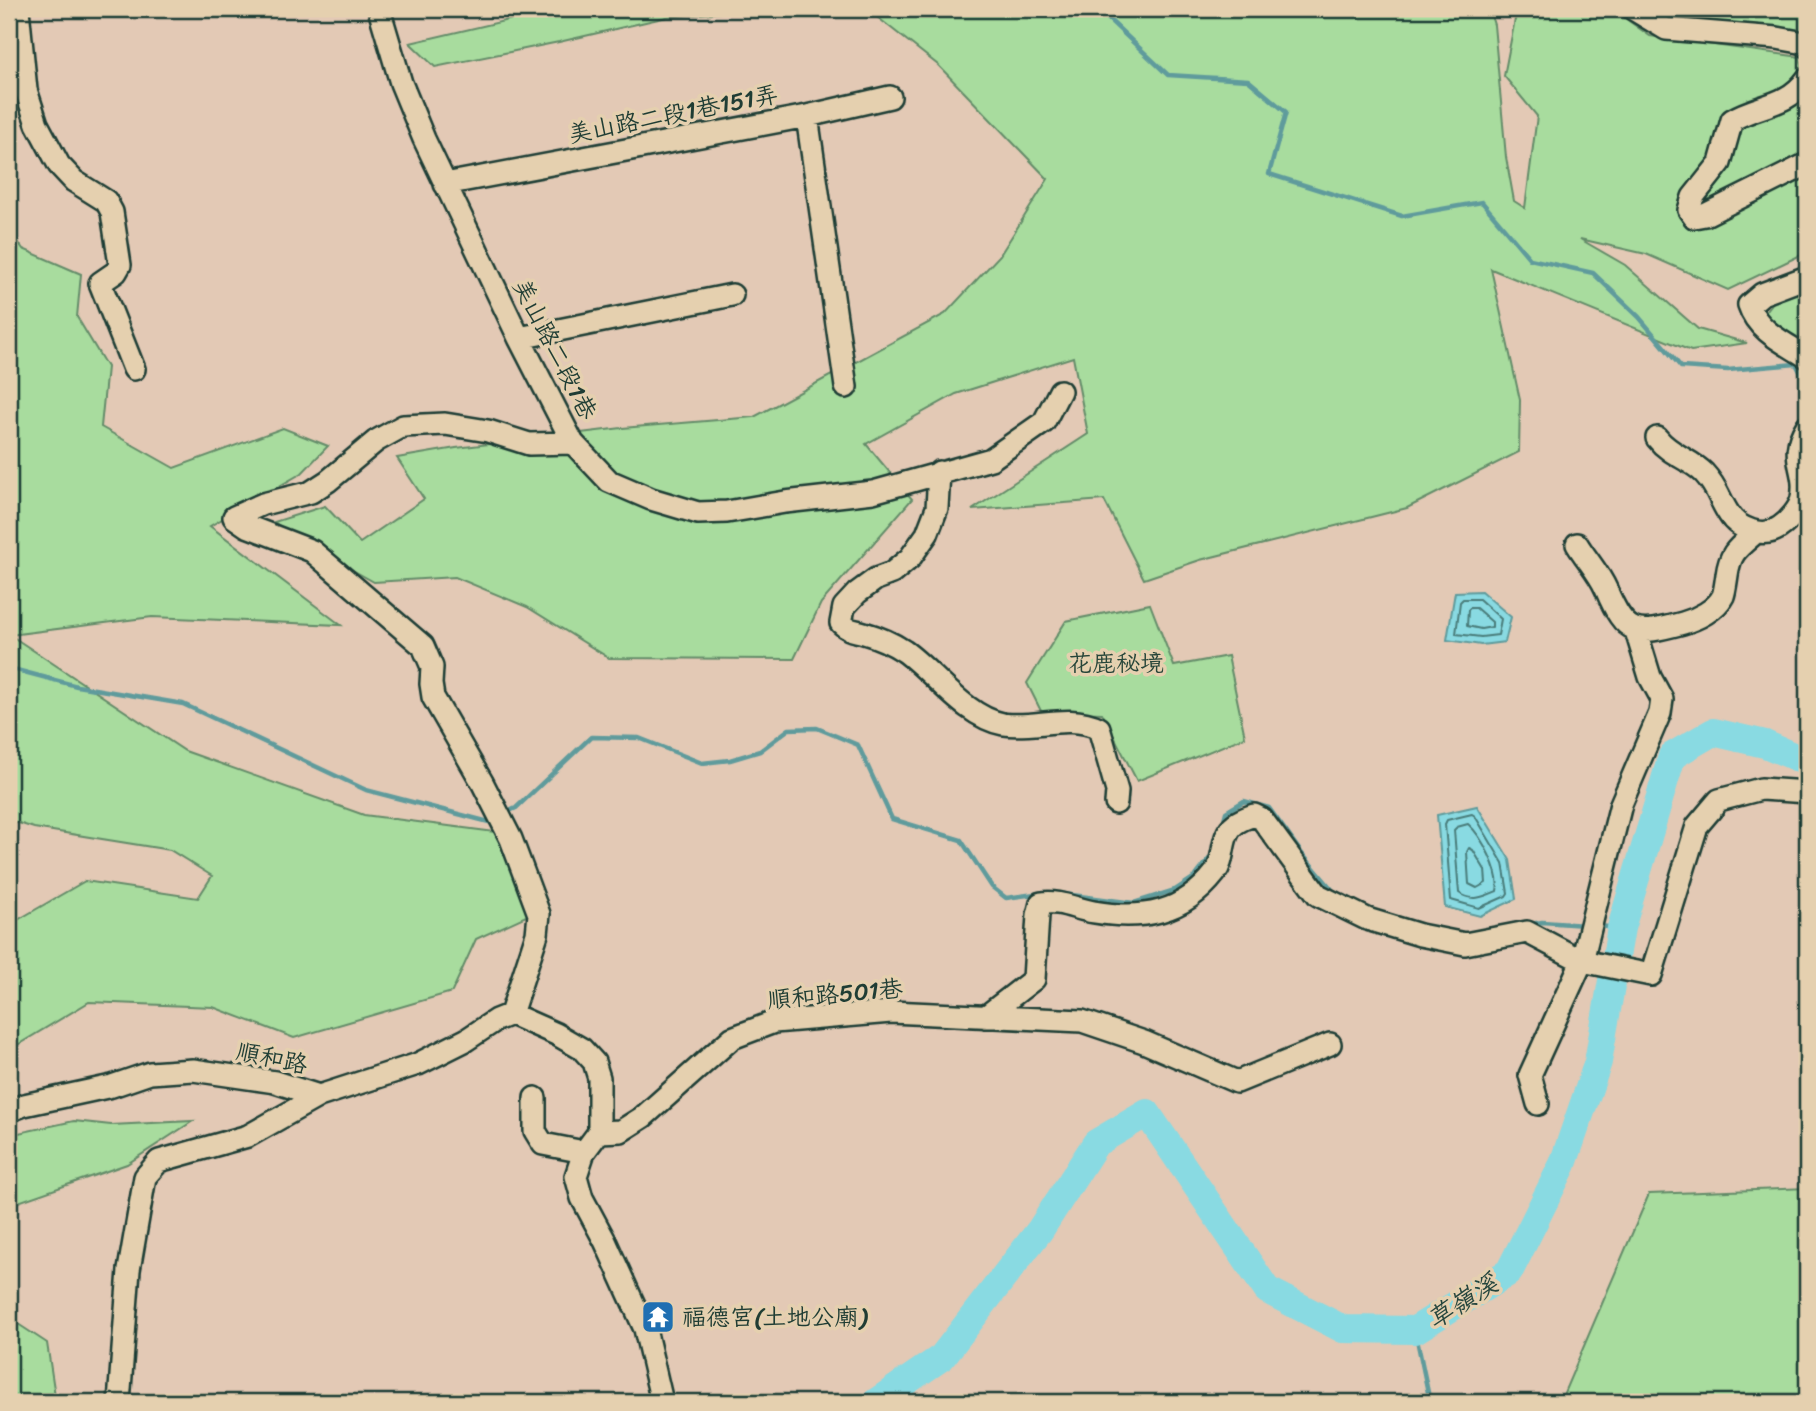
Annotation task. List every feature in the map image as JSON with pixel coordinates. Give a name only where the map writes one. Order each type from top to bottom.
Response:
[{"type":"street","points":[[18,9],[26,90],[37,124],[59,164],[74,181],[106,201],[111,212],[120,265],[116,272],[100,283],[134,369]]},
{"type":"street","name":"美山路二段1巷","points":[[379,9],[401,83],[445,184],[519,338],[573,443],[609,481],[651,499],[698,513],[727,512],[873,492],[991,459],[1044,422],[1060,391]]},
{"type":"street","points":[[1633,9],[1666,29],[1777,38],[1805,43],[1807,46]]},
{"type":"street","points":[[1807,79],[1799,91],[1781,102],[1745,112],[1732,120],[1720,163],[1693,197],[1689,210],[1694,217],[1706,215],[1807,164]]},
{"type":"street","points":[[807,116],[890,97]]},
{"type":"street","name":"美山路二段1巷151弄","points":[[445,184],[807,116],[846,387]]},
{"type":"street","points":[[1807,277],[1762,294],[1749,305],[1754,319],[1773,336],[1807,357]]},
{"type":"street","points":[[519,338],[732,295]]},
{"type":"street","points":[[573,443],[529,444],[488,430],[444,424],[403,426],[376,441],[311,492],[263,504],[234,517],[247,526],[312,551],[423,646],[432,667],[433,697],[511,839],[539,914],[537,934],[510,1014],[582,1049],[594,1062],[599,1078],[599,1132],[584,1152],[576,1176],[582,1198],[645,1329],[662,1402]]},
{"type":"street","points":[[1657,438],[1665,449],[1701,471],[1718,490],[1730,517],[1755,533],[1768,534],[1781,527],[1801,502],[1804,484],[1797,459],[1799,439],[1807,426]]},
{"type":"street","points":[[939,472],[937,508],[926,534],[910,558],[892,573],[876,579],[850,600],[844,607],[841,623],[848,631],[862,632],[904,652],[967,707],[1000,723],[1020,725],[1058,721],[1099,728],[1117,791],[1116,803]]},
{"type":"street","points":[[1577,544],[1605,586],[1611,605],[1623,623],[1636,631],[1653,631],[1688,621],[1709,611],[1723,597],[1728,562],[1734,551],[1755,533]]},
{"type":"street","points":[[1538,1104],[1530,1074],[1582,961],[1621,804],[1661,706],[1662,699],[1650,677],[1636,631]]},
{"type":"street","points":[[985,1017],[1034,979],[1041,903],[1056,901],[1093,912],[1139,917],[1178,906],[1206,884],[1220,866],[1226,838],[1233,825],[1254,814],[1262,819],[1318,895],[1367,919],[1420,935],[1465,944],[1527,932],[1582,961],[1651,975],[1697,826],[1718,800],[1761,789],[1807,792]]},
{"type":"street","name":"順和路501巷","points":[[599,1132],[621,1131],[689,1079],[715,1051],[732,1038],[774,1022],[891,1012],[1082,1021],[1144,1042],[1237,1082],[1330,1044]]},
{"type":"street","name":"順和路","points":[[9,1111],[24,1105],[112,1086],[150,1073],[193,1070],[275,1082],[319,1096],[418,1064],[510,1014]]},
{"type":"street","points":[[119,1402],[129,1270],[145,1177],[159,1161],[248,1136],[319,1096]]},
{"type":"street","points":[[535,1098],[535,1131],[543,1144],[584,1152]]},
{"type":"green space","points":[[555,9],[756,9],[667,17],[435,67],[410,43]]},
{"type":"green space","points":[[867,9],[1489,9],[1494,25],[1506,157],[1514,201],[1525,208],[1537,116],[1504,76],[1517,9],[1612,9],[1650,36],[1800,57],[1807,87],[1807,252],[1728,290],[1646,254],[1580,239],[1625,265],[1698,329],[1747,343],[1691,351],[1491,269],[1520,400],[1519,452],[1407,508],[1200,560],[1144,579],[1104,500],[972,510],[1088,434],[1073,357],[956,394],[866,444],[912,499],[821,603],[794,659],[609,658],[527,607],[455,577],[374,582],[304,543],[274,522],[325,506],[360,543],[424,499],[397,458],[456,448],[622,428],[754,417],[945,314],[1000,255],[1048,179],[938,65]]},
{"type":"green space","points":[[1663,9],[1807,9],[1807,37],[1671,14]]},
{"type":"green space","points":[[9,229],[23,249],[81,274],[77,317],[107,367],[101,427],[174,468],[283,428],[328,446],[302,473],[210,526],[341,625],[152,617],[10,635],[185,751],[364,815],[518,835],[548,906],[476,939],[452,992],[294,1038],[213,1007],[89,1002],[9,1050],[9,925],[85,881],[198,898],[212,876],[170,850],[34,828],[9,820]]},
{"type":"green space","points":[[1807,288],[1807,347],[1764,314],[1774,301]]},
{"type":"green space","name":"花鹿秘境","points":[[1150,604],[1174,666],[1228,656],[1245,737],[1137,781],[1102,713],[1041,711],[1027,683],[1066,621]]},
{"type":"green space","points":[[74,1121],[111,1125],[193,1121],[127,1164],[18,1202],[9,1213],[9,1135]]},
{"type":"green space","points":[[1807,1188],[1807,1402],[1560,1402],[1649,1194]]},
{"type":"green space","points":[[9,1318],[47,1343],[56,1402],[9,1402]]},
{"type":"water","points":[[1481,591],[1511,617],[1505,642],[1481,645],[1447,640],[1455,592]]},
{"type":"water","points":[[1477,806],[1510,860],[1516,899],[1480,916],[1445,907],[1437,815]]},
{"type":"waterway","points":[[1098,9],[1168,75],[1248,80],[1286,112],[1269,174],[1402,216],[1482,202],[1530,259],[1593,273],[1639,317],[1681,367],[1728,370],[1796,364],[1807,384]]},
{"type":"waterway","points":[[9,668],[77,686],[183,704],[366,790],[489,822],[494,819]]},
{"type":"waterway","points":[[505,813],[516,808],[591,737],[639,738],[702,763],[730,760],[760,751],[789,729],[817,728],[858,745],[892,819],[961,840],[992,887],[1006,898],[1042,893]]},
{"type":"waterway","name":"草嶺溪","points":[[876,1402],[942,1357],[1040,1230],[1096,1143],[1147,1113],[1267,1290],[1343,1329],[1415,1330],[1509,1272],[1563,1164],[1598,1062],[1621,928],[1672,756],[1713,732],[1765,744],[1807,762]]},
{"type":"waterway","points":[[1223,823],[1226,812],[1244,801],[1269,808],[1335,893]]},
{"type":"waterway","points":[[1064,894],[1134,903],[1175,890],[1196,876],[1213,854]]},
{"type":"waterway","points":[[1531,924],[1542,922],[1585,925]]},
{"type":"waterway","points":[[1597,926],[1621,928]]},
{"type":"waterway","points":[[1415,1330],[1430,1402]]},
{"type":"place","name":"福德宮(土地公廟)","points":[[658,1317]]}]
